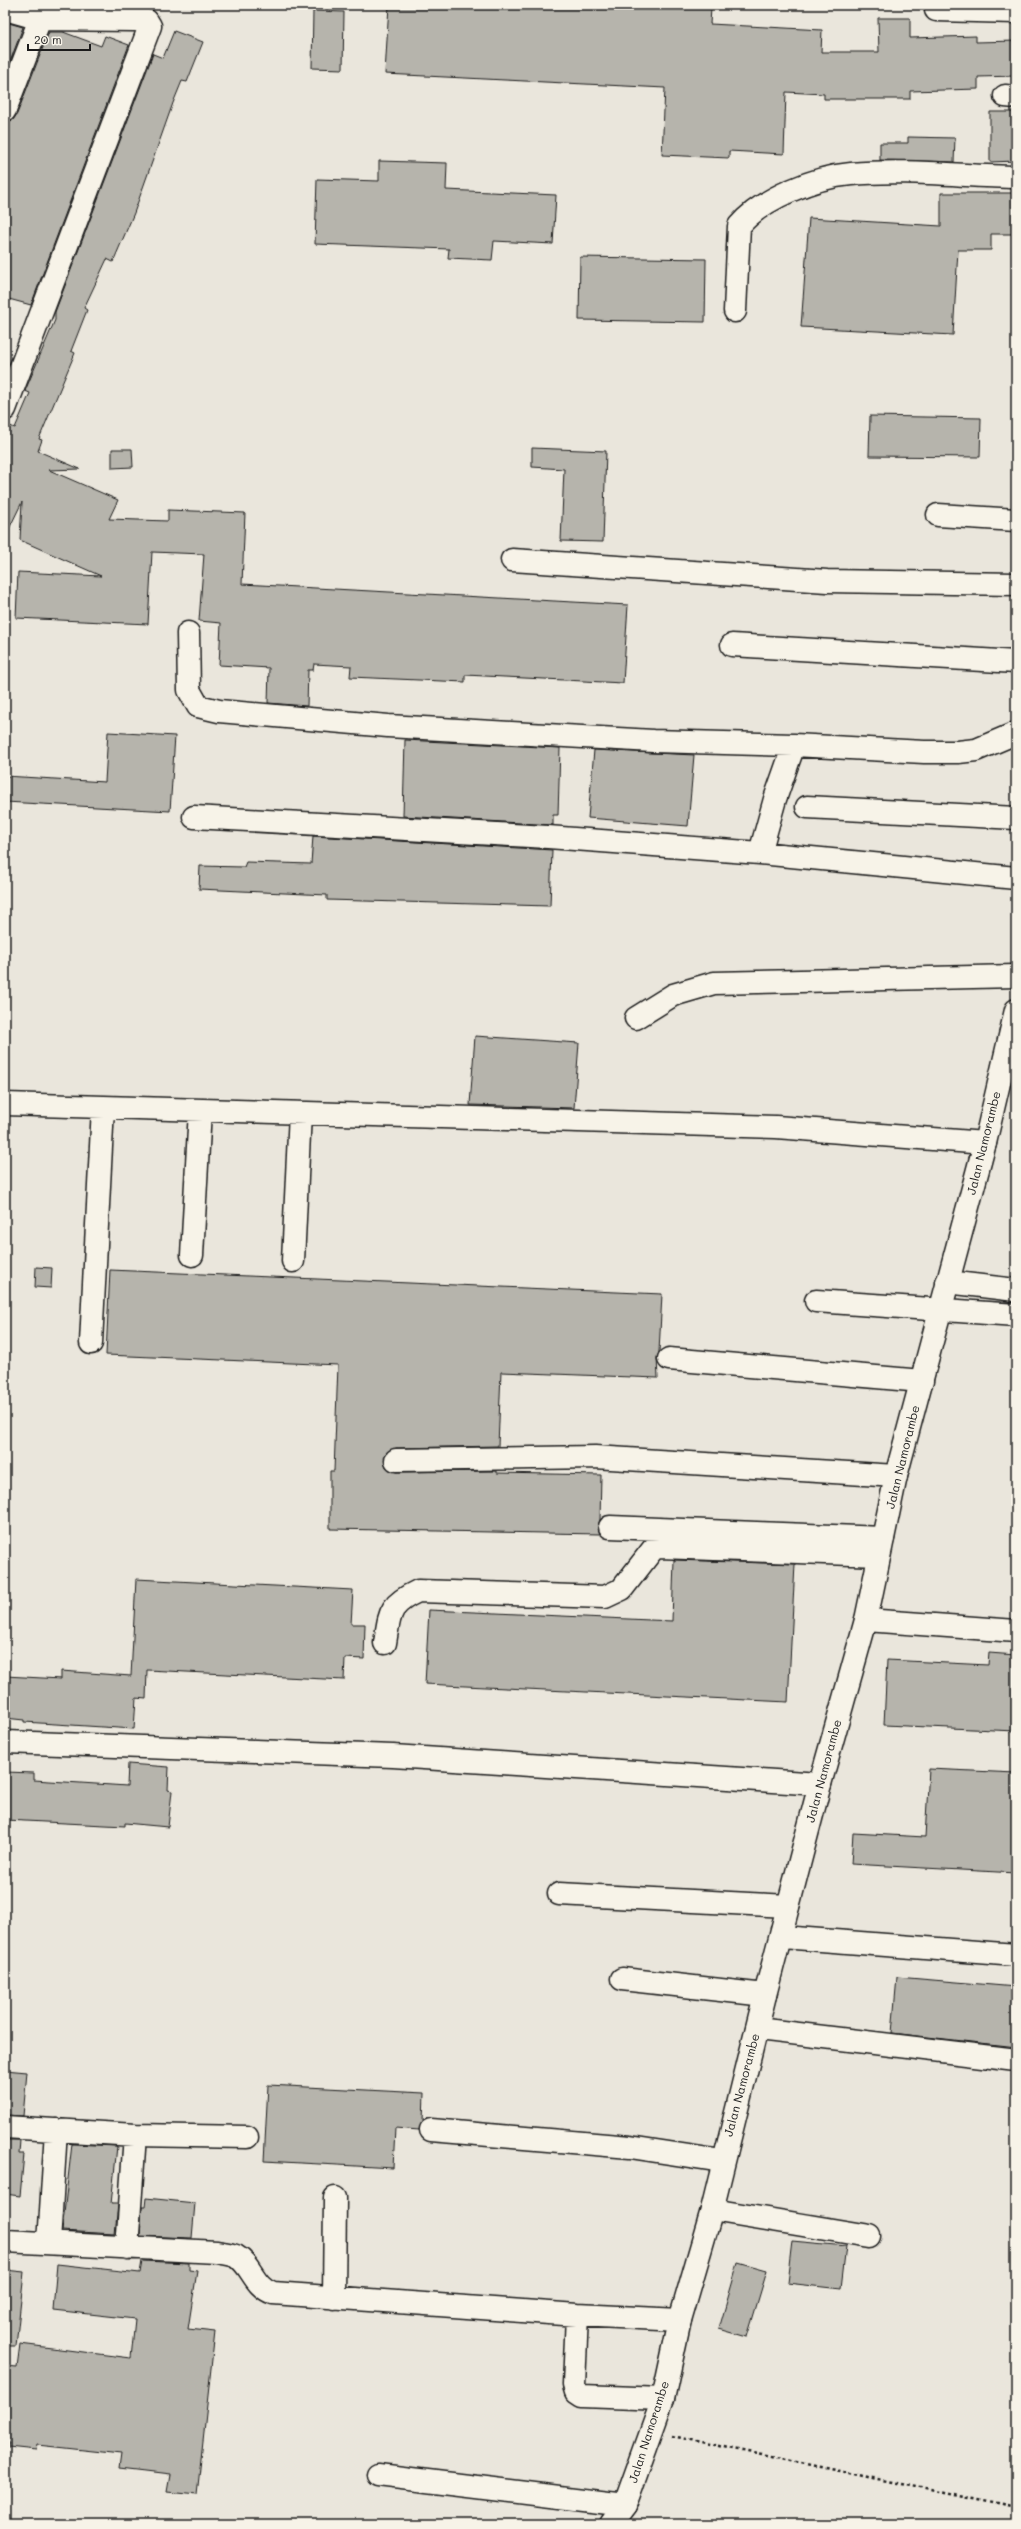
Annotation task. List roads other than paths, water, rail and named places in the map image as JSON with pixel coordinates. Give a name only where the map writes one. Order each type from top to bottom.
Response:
[{"type":"street","points":[[5,9],[40,19],[135,20],[147,21],[150,26],[5,409]]},
{"type":"street","points":[[936,10],[1016,12]]},
{"type":"street","points":[[5,110],[40,19]]},
{"type":"street","points":[[735,311],[739,226],[751,213],[781,196],[818,180],[850,174],[1016,177]]},
{"type":"street","points":[[938,515],[1016,520]]},
{"type":"street","points":[[512,560],[827,581],[1016,584]]},
{"type":"street","points":[[188,633],[188,690],[198,706],[205,709],[395,726],[653,741],[958,752],[976,750],[1016,733]]},
{"type":"street","points":[[732,645],[1016,662]]},
{"type":"street","points":[[760,853],[775,799],[794,745]]},
{"type":"street","points":[[808,808],[1016,818]]},
{"type":"street","points":[[194,818],[548,837],[760,853],[1016,878]]},
{"type":"street","points":[[636,1018],[673,995],[714,983],[1016,976]]},
{"type":"street","name":"Jalan Namorambe","points":[[610,2524],[625,2505],[663,2399],[680,2320],[712,2210],[722,2161],[765,1995],[782,1937],[788,1906],[820,1784],[866,1620],[896,1476],[985,1143],[1016,1010]]},
{"type":"street","points":[[5,1104],[776,1128],[985,1143]]},
{"type":"street","points":[[91,1343],[102,1107]]},
{"type":"street","points":[[192,1255],[200,1110]]},
{"type":"street","points":[[293,1261],[300,1113]]},
{"type":"street","points":[[947,1282],[1016,1290]]},
{"type":"street","points":[[816,1301],[941,1311],[1016,1315]]},
{"type":"street","points":[[669,1359],[922,1381]]},
{"type":"street","points":[[396,1460],[595,1457],[896,1476]]},
{"type":"street","points":[[610,1527],[881,1546]]},
{"type":"street","points":[[386,1643],[391,1610],[405,1597],[418,1591],[605,1597],[622,1588],[653,1549],[881,1546]]},
{"type":"street","points":[[866,1620],[1016,1631]]},
{"type":"street","points":[[5,1742],[393,1756],[820,1784]]},
{"type":"street","points":[[559,1894],[788,1906]]},
{"type":"street","points":[[782,1937],[1016,1955]]},
{"type":"street","points":[[622,1979],[765,1995]]},
{"type":"street","points":[[757,2030],[1016,2060]]},
{"type":"street","points":[[5,2127],[135,2135],[247,2136]]},
{"type":"street","points":[[49,2243],[56,2130]]},
{"type":"street","points":[[431,2130],[630,2147],[722,2161]]},
{"type":"street","points":[[127,2248],[135,2135]]},
{"type":"street","points":[[334,2198],[334,2298]]},
{"type":"street","points":[[712,2210],[869,2236]]},
{"type":"street","points":[[5,2241],[217,2252],[235,2256],[244,2263],[262,2289],[273,2293],[577,2316],[680,2320]]},
{"type":"street","points":[[577,2316],[574,2385],[576,2392],[582,2396],[663,2399]]},
{"type":"street","points":[[378,2475],[625,2505]]}]
